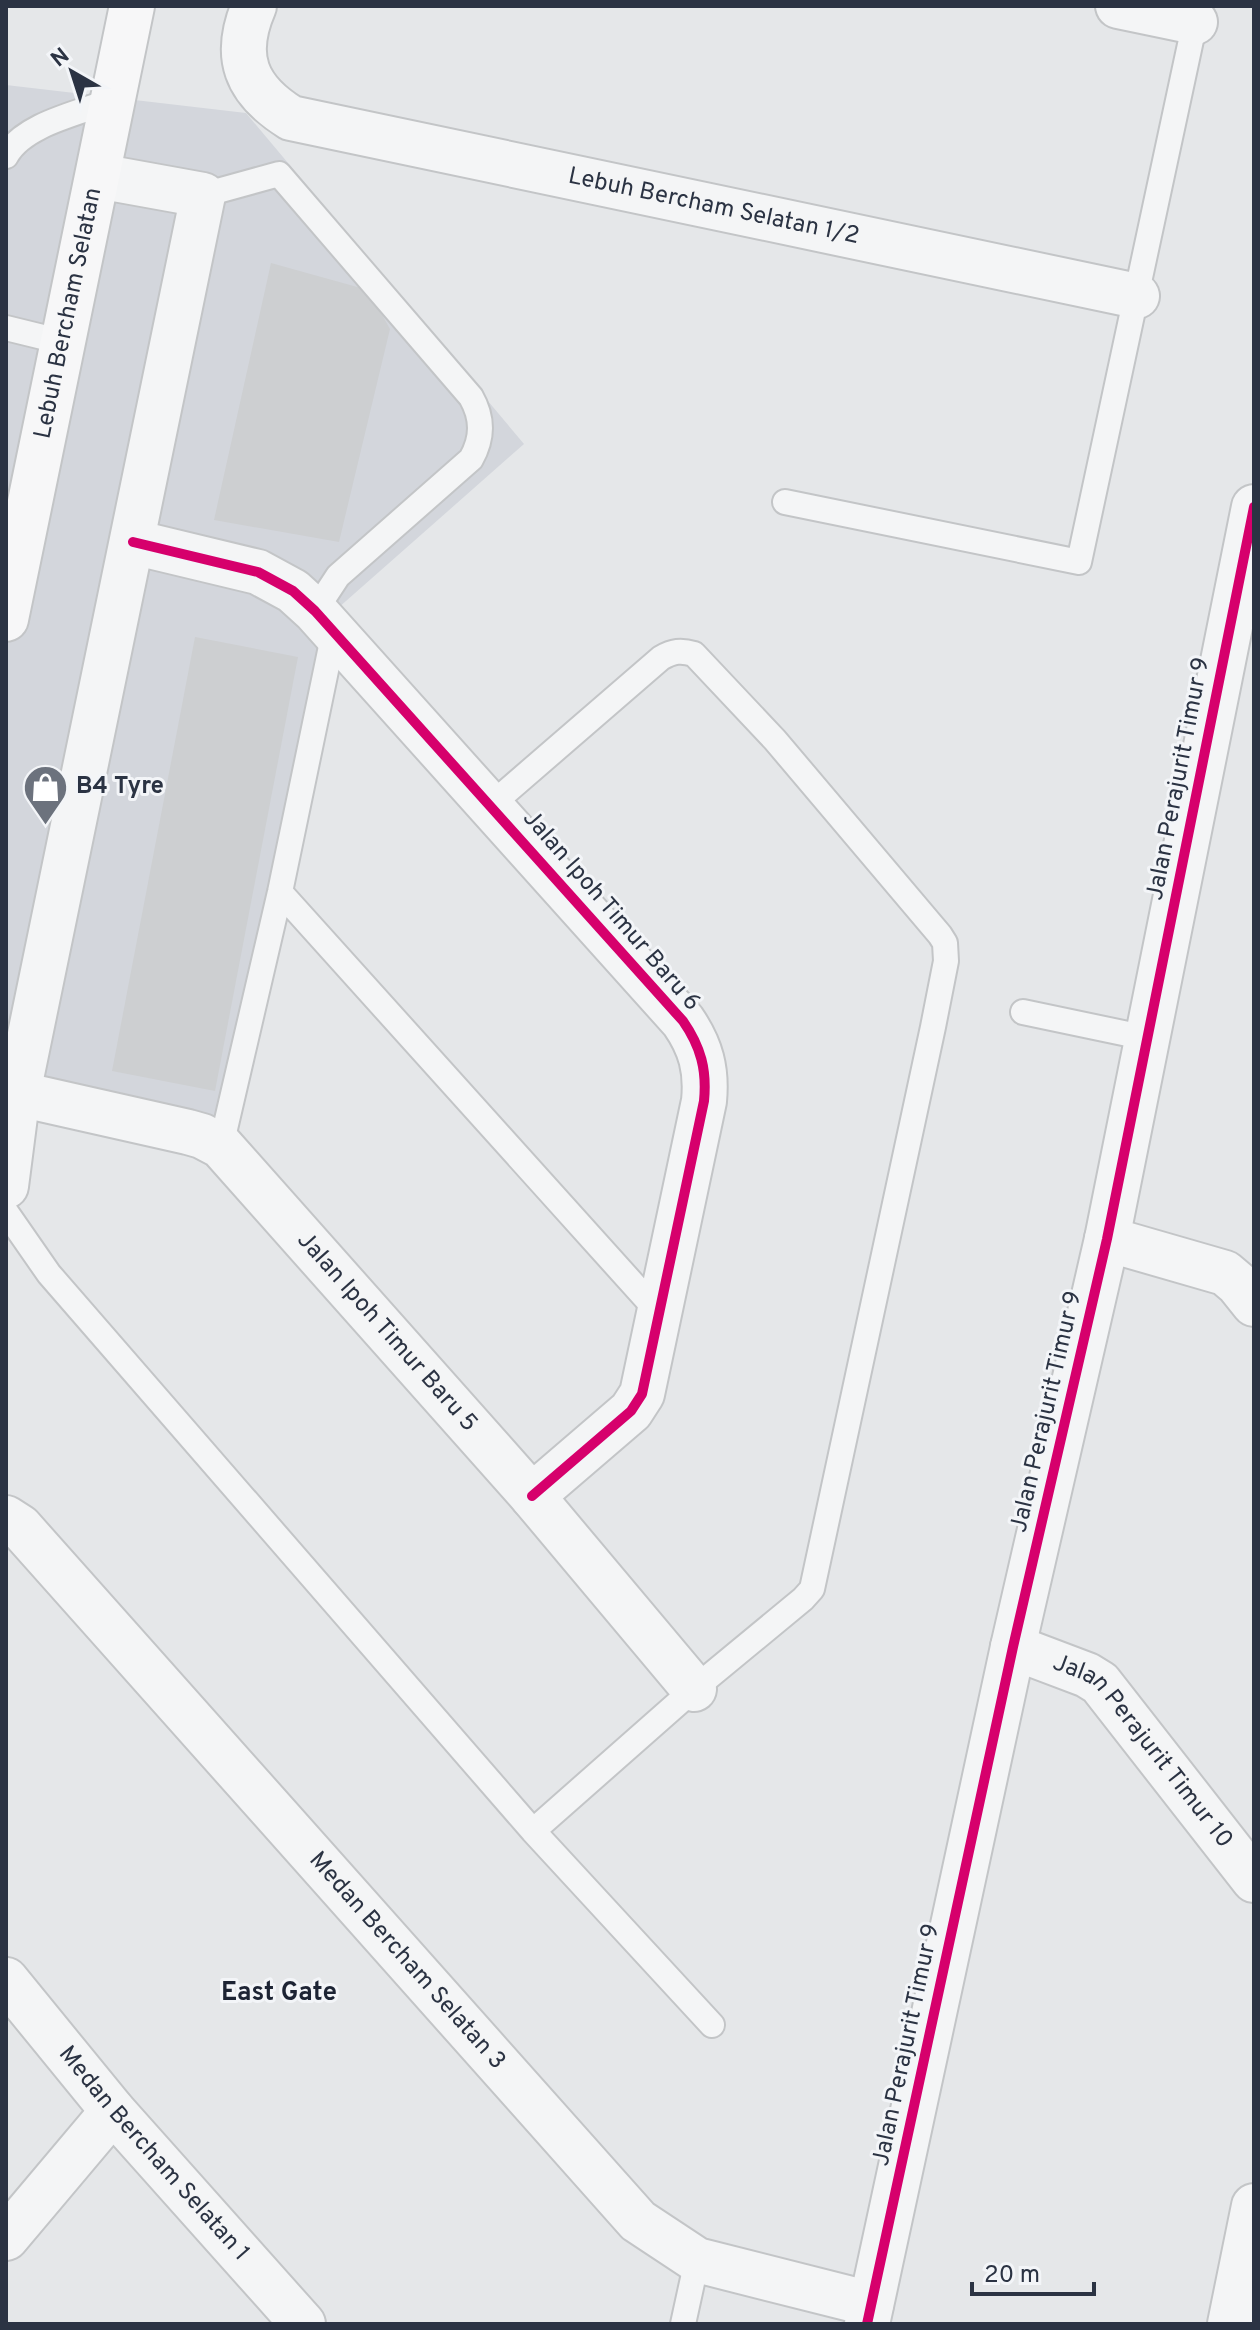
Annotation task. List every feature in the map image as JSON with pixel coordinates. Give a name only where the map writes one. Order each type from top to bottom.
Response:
[{"type":"street","name":"Lebuh Bercham Selatan","points":[[6,619],[132,6]]},
{"type":"street","name":"Lebuh Bercham Selatan 1/2","points":[[254,6],[243,39],[245,64],[254,86],[270,105],[291,118],[1137,296]]},
{"type":"street","points":[[1118,6],[1196,14]]},
{"type":"street","points":[[6,1186],[12,1092],[133,542],[203,195],[98,176]]},
{"type":"street","name":"Jalan Perajurit Timur 9","points":[[869,2314],[1013,1647],[1107,1239],[1252,526]]},
{"type":"street","name":"Jalan Ipoh Timur Baru 6","points":[[133,542],[258,572],[293,591],[325,622],[491,805],[683,1021],[700,1050],[704,1067],[704,1101],[642,1394],[636,1406],[532,1496]]},
{"type":"street","name":"Jalan Ipoh Timur Baru 5","points":[[12,1092],[188,1132],[221,1146],[532,1496],[694,1689]]},
{"type":"street","points":[[1107,1239],[1225,1273],[1254,1304]]},
{"type":"street","name":"Medan Bercham Selatan 3","points":[[6,1518],[20,1527],[638,2221],[697,2260],[869,2314]]},
{"type":"street","name":"Jalan Perajurit Timur 10","points":[[1013,1647],[1087,1675],[1100,1683],[1254,1880]]},
{"type":"street","name":"Medan Bercham Selatan 1","points":[[6,1980],[113,2111],[303,2324]]},
{"type":"street","points":[[6,2238],[113,2111]]},
{"type":"street","points":[[1230,2324],[1254,2206]]},
{"type":"lane","points":[[785,502],[1079,562],[1196,14]]},
{"type":"lane","points":[[6,156],[14,143],[34,130],[113,100]]},
{"type":"lane","points":[[203,195],[279,174],[461,386],[477,408],[481,435],[471,459],[338,576],[325,622],[280,892],[221,1146]]},
{"type":"lane","points":[[6,328],[63,342]]},
{"type":"lane","points":[[491,805],[661,658],[671,652],[694,654],[775,740],[945,943],[946,961],[812,1589],[533,1831]]},
{"type":"lane","points":[[280,892],[660,1314]]},
{"type":"lane","points":[[1023,1012],[1147,1038]]},
{"type":"lane","points":[[6,1212],[49,1274],[533,1831],[712,2025]]},
{"type":"lane","points":[[683,2324],[697,2260]]},
{"type":"shaded area","points":[[6,85],[246,113],[524,444],[329,616],[221,1132],[6,1099]]},
{"type":"building","points":[[271,263],[368,290],[390,329],[339,542],[214,520]]},
{"type":"building","points":[[195,637],[298,657],[215,1091],[112,1071]]},
{"type":"cycle path","points":[[867,2324],[1013,1647],[1107,1239],[1254,507]]},
{"type":"cycle path","points":[[133,542],[258,572],[293,591],[315,611],[683,1021],[694,1040],[705,1079],[704,1101],[642,1394],[631,1411],[532,1496]]},
{"type":"place","name":"B4 Tyre","points":[[45,826]]},
{"type":"district","name":"East Gate","points":[[279,1993]]}]
